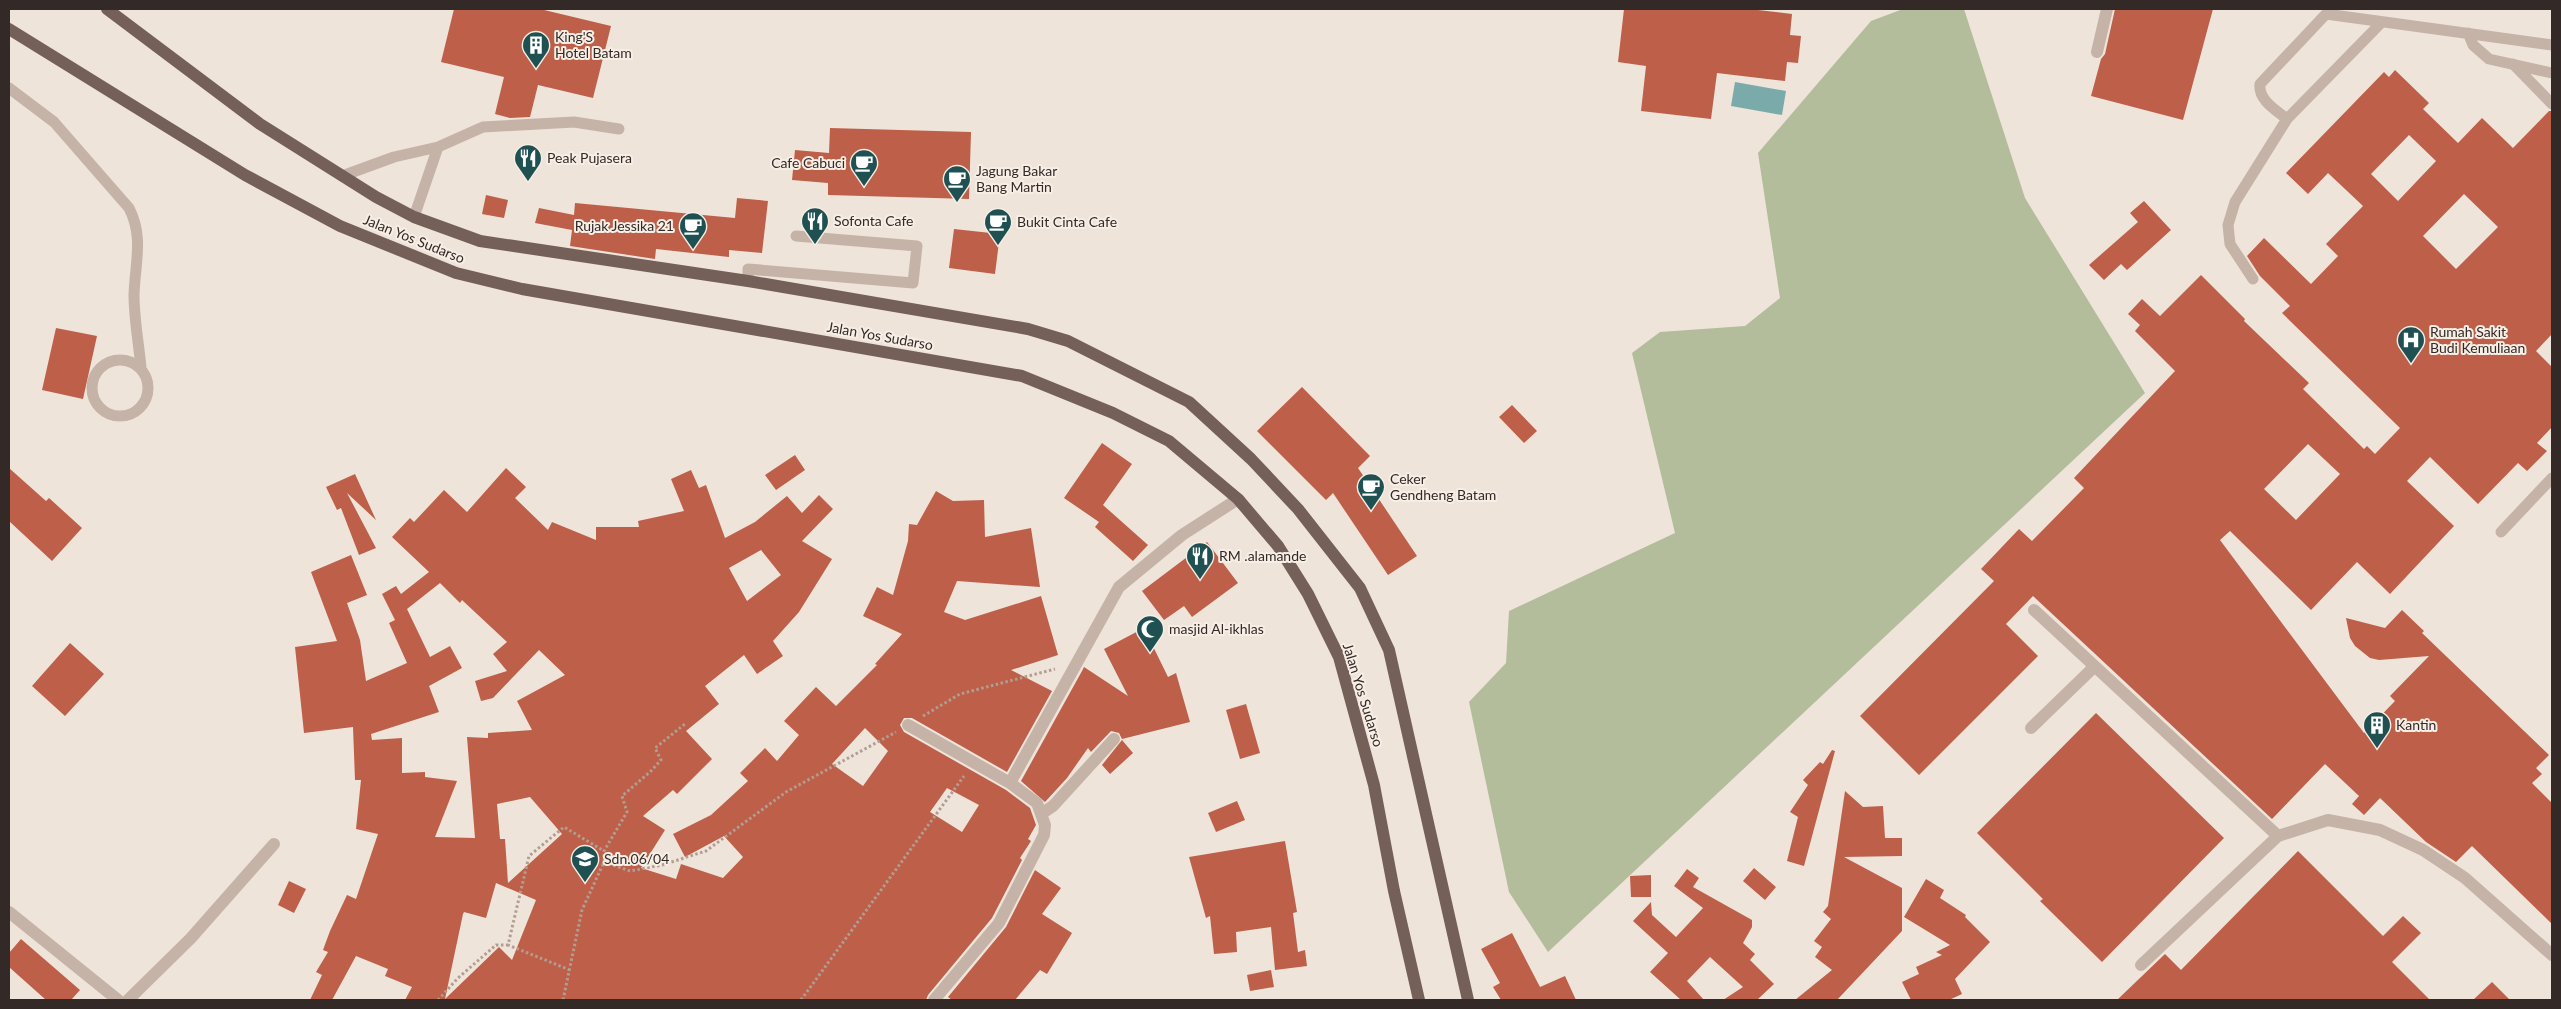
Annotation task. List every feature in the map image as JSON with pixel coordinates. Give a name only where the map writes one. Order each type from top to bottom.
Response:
[{"type":"main road","name":"Jalan Yos Sudarso","points":[[107,9],[260,124],[376,198],[414,217],[480,242],[748,281],[1028,329],[1068,341],[1189,402],[1251,459],[1298,509],[1360,588],[1389,650],[1468,1000]]},
{"type":"main road","name":"Jalan Yos Sudarso","points":[[11,34],[245,175],[340,226],[456,274],[522,289],[1022,376],[1113,413],[1169,441],[1238,499],[1278,546],[1308,594],[1338,657],[1374,785],[1394,891],[1419,1000]]},
{"type":"street","points":[[2097,52],[2108,9]]},
{"type":"street","points":[[1010,783],[1119,587],[1182,535],[1238,499]]},
{"type":"street","points":[[2034,610],[2278,836]]},
{"type":"street","points":[[2031,728],[2094,667]]},
{"type":"street","points":[[908,725],[1010,783],[1037,803],[1045,825],[1044,835],[999,923],[934,1000]]},
{"type":"street","points":[[1041,814],[1053,806],[1114,739]]},
{"type":"street","points":[[2140,965],[2278,836],[2328,820],[2380,830],[2423,850],[2465,878],[2552,955]]},
{"type":"street","points":[[128,1000],[191,938],[274,844]]},
{"type":"street","points":[[9,912],[118,1000]]},
{"type":"lane","points":[[2287,119],[2262,97],[2260,84],[2326,14],[2381,23],[2552,44]]},
{"type":"lane","points":[[2253,279],[2230,244],[2228,225],[2230,213],[2287,119],[2381,23]]},
{"type":"lane","points":[[2468,34],[2480,53],[2490,59],[2552,73]]},
{"type":"lane","points":[[2513,64],[2552,104]]},
{"type":"lane","points":[[9,88],[54,122],[129,208],[137,224],[138,250],[134,296],[141,368],[148,386],[143,405],[127,416],[109,415],[101,410],[92,395],[93,377],[98,370],[113,360],[133,362],[141,368]]},
{"type":"lane","points":[[342,176],[394,157],[438,147],[484,127],[574,122],[619,129]]},
{"type":"lane","points":[[414,217],[438,147]]},
{"type":"lane","points":[[748,281],[748,269],[913,283],[918,246],[796,236]]},
{"type":"lane","points":[[2501,532],[2552,478]]},
{"type":"path","points":[[604,862],[630,871],[662,865],[706,851],[786,792],[960,694],[1051,670],[1075,666]]},
{"type":"path","points":[[563,1000],[582,910],[604,862],[604,851],[627,812],[622,796],[661,760],[655,748],[685,724]]},
{"type":"path","points":[[801,1000],[973,763]]},
{"type":"path","points":[[508,945],[529,856],[564,827],[604,851]]},
{"type":"path","points":[[438,1000],[458,978],[496,945],[508,945],[570,970]]},
{"type":"green space","points":[[1903,9],[1964,9],[2025,198],[2145,393],[1548,952],[1509,892],[1469,702],[1506,663],[1509,611],[1675,533],[1632,353],[1660,332],[1745,326],[1780,298],[1758,153],[1871,21]]},
{"type":"water","points":[[1735,82],[1786,91],[1782,115],[1731,106]]},
{"type":"building","name":"King'S Hotel Batam","points":[[454,9],[540,9],[611,26],[593,98],[538,85],[530,117],[510,118],[495,114],[504,77],[441,62]]},
{"type":"building","points":[[1624,9],[1749,9],[1792,14],[1790,35],[1801,36],[1798,63],[1787,62],[1785,81],[1717,73],[1711,119],[1641,111],[1646,66],[1618,62]]},
{"type":"building","points":[[2115,9],[2213,9],[2183,120],[2091,96],[2101,59],[2105,54]]},
{"type":"building","points":[[2395,70],[2429,103],[2423,109],[2458,143],[2482,118],[2513,148],[2549,111],[2552,111],[2552,334],[2536,351],[2552,367],[2552,427],[2537,443],[2547,451],[2527,471],[2518,463],[2478,504],[2430,457],[2407,481],[2454,526],[2390,594],[2357,562],[2311,610],[2230,531],[2220,540],[2364,733],[2395,701],[2390,696],[2429,656],[2379,660],[2370,658],[2355,646],[2350,638],[2346,618],[2385,628],[2402,610],[2424,631],[2422,633],[2549,755],[2536,768],[2542,774],[2532,783],[2552,803],[2552,924],[2472,846],[2456,862],[2426,842],[2380,798],[2364,815],[2352,804],[2359,796],[2325,764],[2272,819],[2033,596],[2006,624],[2038,656],[1919,775],[1860,716],[1994,581],[1981,569],[2019,529],[2032,541],[2084,488],[2074,478],[2175,371],[2135,331],[2140,325],[2128,314],[2142,299],[2160,316],[2201,275],[2245,319],[2244,321],[2309,383],[2303,389],[2364,449],[2367,446],[2375,454],[2400,428],[2282,313],[2290,306],[2260,276],[2247,256],[2264,238],[2311,284],[2338,256],[2326,244],[2363,206],[2328,173],[2308,194],[2286,173],[2384,72],[2389,77]],"holes":[[[2409,135],[2436,161],[2398,201],[2371,174]],[[2464,194],[2498,227],[2456,269],[2423,236]],[[2308,444],[2340,474],[2296,520],[2264,489]]]},
{"type":"building","points":[[830,128],[971,132],[969,199],[828,195],[828,183],[792,180],[795,150],[829,153]]},
{"type":"building","points":[[486,195],[508,200],[504,218],[482,214]]},
{"type":"building","points":[[737,198],[768,201],[762,253],[729,250],[729,257],[656,249],[655,259],[570,246],[572,230],[535,223],[539,208],[574,215],[575,203],[735,218]]},
{"type":"building","points":[[2144,201],[2171,230],[2127,270],[2121,264],[2104,280],[2089,265],[2138,222],[2130,213]]},
{"type":"building","points":[[954,229],[1000,234],[995,274],[949,268]]},
{"type":"building","points":[[56,328],[97,336],[83,399],[42,390]]},
{"type":"building","points":[[1302,387],[1370,456],[1358,468],[1417,556],[1388,575],[1333,493],[1326,500],[1257,431]]},
{"type":"building","points":[[1512,405],[1537,431],[1524,443],[1499,417]]},
{"type":"building","points":[[1102,443],[1132,464],[1103,505],[1148,545],[1133,561],[1095,527],[1099,522],[1064,498]]},
{"type":"building","points":[[795,455],[805,470],[776,490],[765,475]]},
{"type":"building","points":[[9,468],[46,501],[49,498],[82,528],[52,561],[9,521]]},
{"type":"building","points":[[506,468],[526,487],[515,498],[548,530],[552,522],[596,540],[596,527],[639,527],[638,521],[684,511],[671,479],[691,470],[699,488],[706,485],[725,538],[755,522],[787,496],[802,513],[819,495],[833,509],[802,541],[832,559],[799,612],[773,641],[783,656],[757,674],[744,655],[705,686],[719,704],[686,731],[712,759],[677,794],[673,790],[643,816],[665,830],[641,868],[676,879],[681,864],[723,878],[743,857],[724,836],[685,857],[673,834],[711,815],[748,781],[740,773],[765,748],[777,761],[799,735],[784,721],[816,687],[836,706],[877,665],[875,664],[902,634],[863,616],[877,587],[893,595],[908,541],[909,524],[917,525],[936,491],[953,501],[984,500],[985,537],[1031,528],[1040,587],[957,581],[944,612],[965,620],[1041,596],[1058,655],[1011,670],[1052,691],[1007,772],[912,718],[904,718],[900,725],[904,732],[1006,790],[1030,808],[1036,825],[1028,839],[1031,841],[1020,858],[1022,860],[992,918],[928,995],[926,1000],[405,1000],[412,987],[385,976],[388,969],[356,956],[332,1000],[310,1000],[322,975],[316,972],[328,952],[323,950],[330,931],[347,895],[356,899],[378,834],[356,829],[361,780],[355,780],[353,727],[304,733],[295,647],[337,641],[311,572],[351,555],[367,595],[347,603],[360,640],[366,681],[407,663],[389,623],[395,620],[382,594],[396,586],[401,594],[429,572],[392,537],[410,518],[414,522],[444,490],[467,512]],"holes":[[[761,550],[781,575],[747,601],[729,568]],[[440,583],[460,603],[462,600],[507,642],[493,654],[507,671],[475,681],[481,701],[493,698],[539,650],[565,675],[517,701],[532,730],[488,733],[488,738],[467,737],[475,838],[435,837],[457,781],[425,777],[425,772],[402,773],[402,738],[372,740],[371,734],[439,712],[429,686],[462,668],[450,646],[430,657],[407,609]],[[865,728],[888,751],[863,786],[832,764]],[[947,788],[979,805],[962,832],[930,812]],[[530,797],[562,834],[508,883],[505,839],[500,839],[497,804]],[[496,883],[536,900],[512,960],[499,947],[445,999],[464,912],[486,918]]]},
{"type":"building","points":[[355,474],[376,520],[347,493],[376,548],[359,555],[341,508],[337,510],[326,487]]},
{"type":"building","name":"RM .alamande","points":[[1207,542],[1238,583],[1192,617],[1184,606],[1164,620],[1142,591]]},
{"type":"building","points":[[1144,628],[1168,677],[1176,673],[1190,722],[1122,739],[1119,733],[1111,731],[1091,752],[1088,748],[1067,778],[1045,802],[1021,781],[1084,667],[1128,696],[1104,649]]},
{"type":"building","points":[[70,643],[104,674],[65,716],[32,686]]},
{"type":"building","points":[[1246,704],[1260,753],[1240,759],[1226,710]]},
{"type":"building","points":[[2096,713],[2224,838],[2102,962],[2040,901],[2043,899],[1977,833]]},
{"type":"building","points":[[1122,740],[1133,753],[1110,774],[1102,765]]},
{"type":"building","points":[[1832,750],[1835,751],[1804,866],[1787,861],[1798,817],[1790,812],[1808,785],[1803,780],[1820,762],[1823,764]]},
{"type":"building","points":[[1845,791],[1863,807],[1883,806],[1885,838],[1902,838],[1902,856],[1844,857],[1902,888],[1902,931],[1837,1000],[1795,1000],[1832,970],[1815,957],[1822,947],[1814,941],[1831,919],[1823,912],[1828,906]]},
{"type":"building","points":[[1237,801],[1245,820],[1216,832],[1208,813]]},
{"type":"building","points":[[1285,841],[1297,912],[1293,913],[1298,952],[1305,950],[1307,966],[1275,970],[1271,927],[1236,932],[1237,952],[1214,954],[1210,916],[1206,918],[1189,857]]},
{"type":"building","points":[[2298,851],[2383,936],[2403,916],[2421,933],[2392,962],[2430,1000],[2117,1000],[2165,954],[2181,970]]},
{"type":"building","points":[[1754,868],[1776,887],[1765,900],[1743,881]]},
{"type":"building","points":[[1687,869],[1699,878],[1693,887],[1752,920],[1752,927],[1743,943],[1755,954],[1750,960],[1774,984],[1757,1000],[1723,1000],[1743,987],[1710,957],[1687,981],[1704,1000],[1681,1000],[1650,972],[1668,953],[1633,921],[1651,902],[1652,915],[1676,937],[1703,908],[1674,886]]},
{"type":"building","points":[[1035,870],[1061,888],[1042,914],[1072,933],[1047,974],[1040,970],[1015,1000],[952,1000],[948,997],[1006,927]]},
{"type":"building","points":[[1651,875],[1651,897],[1631,897],[1630,876]]},
{"type":"building","points":[[1926,879],[1944,890],[1940,898],[1966,915],[1965,917],[1990,942],[1955,979],[1962,994],[1949,1000],[1911,1000],[1902,982],[1919,974],[1916,967],[1942,955],[1936,952],[1950,945],[1904,917]]},
{"type":"building","points":[[289,881],[306,889],[294,913],[278,905]]},
{"type":"building","points":[[1512,933],[1540,987],[1565,976],[1576,1000],[1501,1000],[1493,987],[1500,983],[1481,949]]},
{"type":"building","points":[[21,939],[80,990],[71,1000],[46,1000],[9,967],[9,953]]},
{"type":"building","points":[[1271,970],[1274,987],[1250,991],[1247,975]]},
{"type":"building","points":[[2492,982],[2510,1000],[2473,1000]]},
{"type":"place","name":"King'S Hotel Batam","points":[[536,69]]},
{"type":"place","name":"Peak Pujasera","points":[[528,182]]},
{"type":"place","name":"Cafe Cabuci","points":[[864,187]]},
{"type":"place","name":"Jagung Bakar Bang Martin","points":[[957,203]]},
{"type":"place","name":"Sofonta Cafe","points":[[815,245]]},
{"type":"place","name":"Bukit Cinta Cafe","points":[[998,246]]},
{"type":"place","name":"Rujak Jessika 21","points":[[693,250]]},
{"type":"place","name":"Rumah Sakit Budi Kemuliaan","points":[[2411,364]]},
{"type":"place","name":"Ceker Gendheng Batam","points":[[1371,511]]},
{"type":"place","name":"RM .alamande","points":[[1200,580]]},
{"type":"place","name":"masjid Al-ikhlas","points":[[1150,653]]},
{"type":"place","name":"Kantin","points":[[2377,749]]},
{"type":"place","name":"Sdn.06/04","points":[[585,883]]}]
